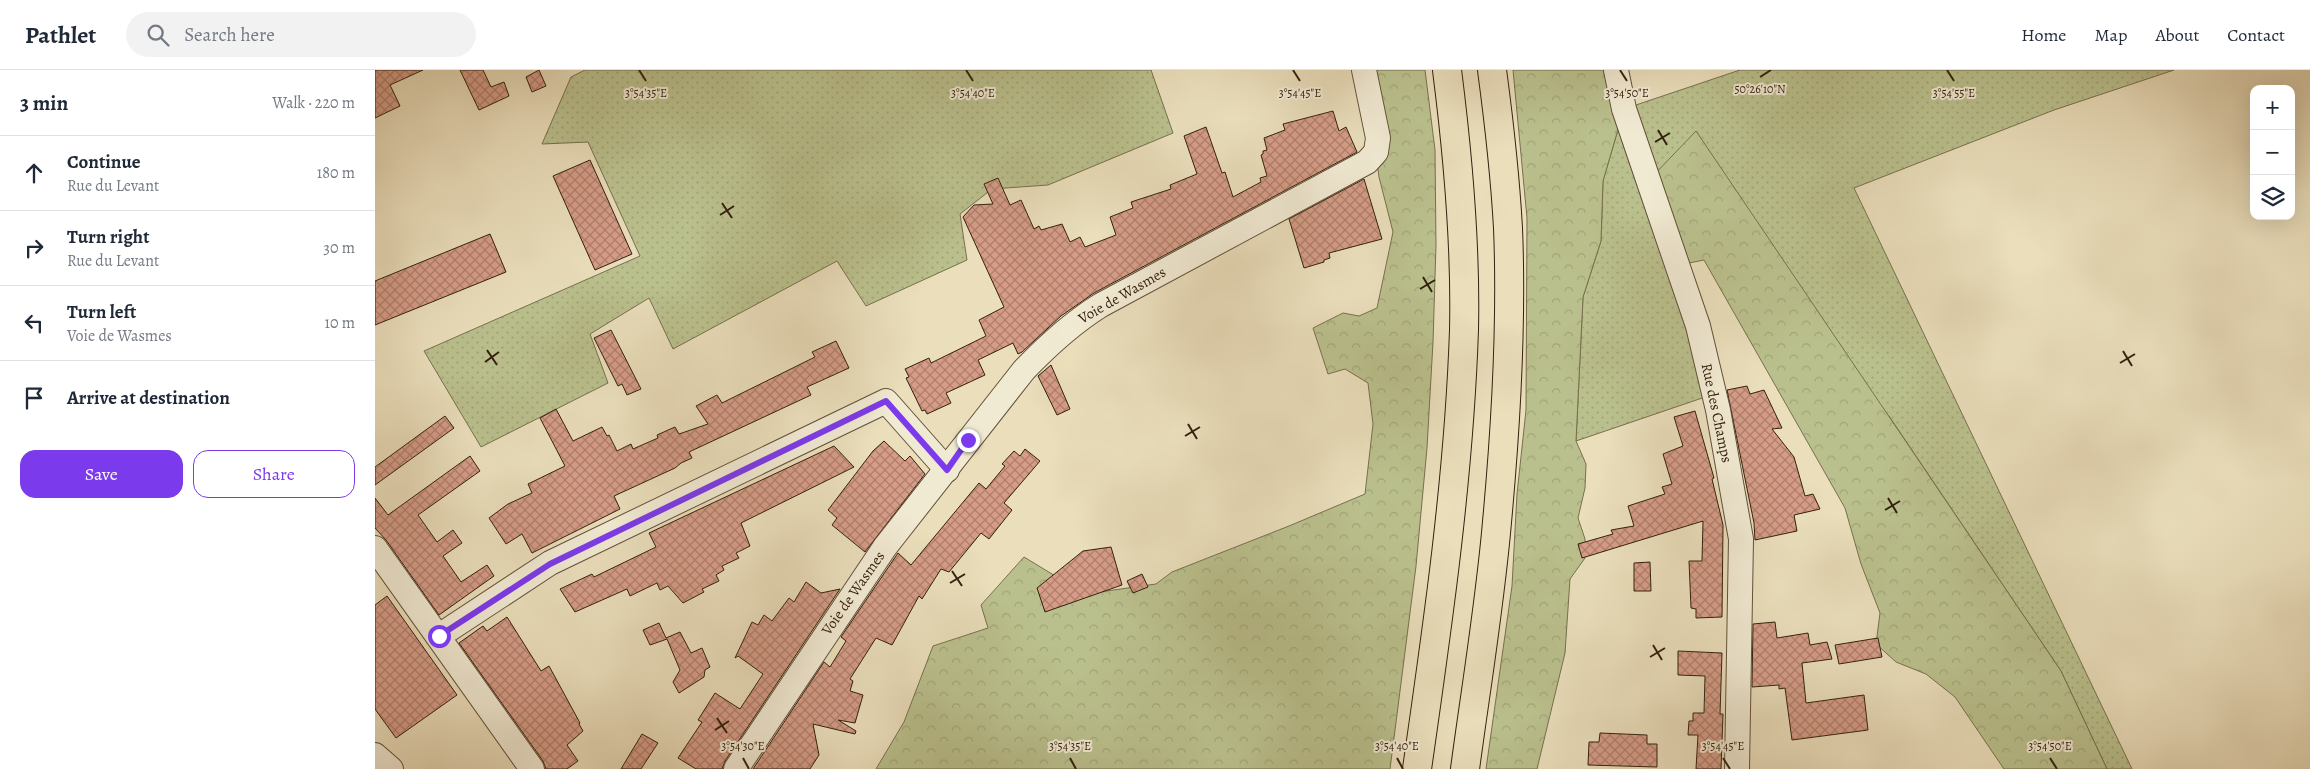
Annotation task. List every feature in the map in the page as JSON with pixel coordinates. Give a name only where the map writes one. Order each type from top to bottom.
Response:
[{"type":"highway","points":[[1417,769],[1450,523],[1459,424],[1464,328],[1462,231],[1447,70]]},
{"type":"highway","points":[[1465,769],[1497,524],[1505,407],[1508,325],[1508,228],[1500,130],[1492,70]]},
{"type":"street","name":"Voie de Wasmes","points":[[736,769],[885,547],[1024,370],[1075,322],[1101,305],[1367,162],[1376,152],[1378,138],[1364,70]]},
{"type":"street","name":"Rue des Champs","points":[[1616,70],[1624,109],[1698,326],[1718,410],[1741,539],[1737,769]]},
{"type":"street","points":[[439,636],[550,564],[886,401],[947,470]]},
{"type":"street","points":[[375,548],[533,769]]},
{"type":"street","points":[[375,755],[391,769]]},
{"type":"green space","points":[[585,70],[1151,70],[1173,133],[1048,185],[992,189],[960,214],[967,260],[866,306],[837,261],[673,349],[649,298],[590,334],[608,383],[481,447],[424,351],[640,256],[588,142],[542,144],[571,77]]},
{"type":"green space","points":[[1364,70],[1425,70],[1435,150],[1436,245],[1427,448],[1416,566],[1390,769],[876,769],[904,722],[933,646],[988,628],[981,605],[1024,557],[1085,594],[1156,584],[1172,572],[1365,494],[1373,424],[1368,383],[1345,369],[1328,374],[1313,328],[1343,313],[1359,316],[1377,308],[1393,232],[1379,177]]},
{"type":"green space","points":[[1513,70],[1616,70],[1624,109],[1603,181],[1601,241],[1583,297],[1576,441],[1586,464],[1585,488],[1578,518],[1585,539],[1585,558],[1570,579],[1565,653],[1537,769],[1486,769],[1512,586],[1517,494],[1526,410],[1527,218]]},
{"type":"green space","points":[[1740,70],[2174,70],[2054,110],[1854,188],[2132,769],[2107,769],[2061,671],[1889,416],[1649,180],[1714,394],[1576,441],[1583,297],[1601,241],[1603,181],[1624,109]]},
{"type":"green space","points":[[1696,131],[2061,671],[2107,769],[2004,769],[1955,697],[1926,674],[1896,662],[1876,644],[1880,613],[1861,564],[1845,508],[1704,260],[1679,265],[1649,180]]},
{"type":"building","points":[[375,70],[423,70],[390,85],[400,106],[375,118]]},
{"type":"building","points":[[460,70],[483,70],[491,87],[504,82],[509,96],[479,110]]},
{"type":"building","points":[[539,70],[546,86],[532,92],[526,77]]},
{"type":"building","points":[[1333,111],[1339,131],[1346,127],[1357,152],[1094,293],[1061,316],[1022,352],[1018,354],[1013,343],[978,360],[985,375],[946,393],[951,403],[927,414],[925,410],[922,411],[906,378],[909,377],[905,369],[929,358],[931,363],[986,336],[979,320],[1004,307],[963,217],[974,205],[993,204],[984,184],[998,178],[1010,205],[1021,200],[1034,229],[1039,226],[1041,230],[1062,224],[1070,242],[1080,237],[1085,247],[1116,235],[1110,217],[1133,208],[1131,202],[1171,189],[1170,185],[1197,174],[1184,136],[1206,127],[1222,173],[1225,172],[1233,197],[1261,182],[1260,178],[1267,176],[1261,155],[1263,151],[1267,150],[1264,138],[1285,130],[1283,124]]},
{"type":"building","points":[[590,160],[632,254],[595,270],[553,176]]},
{"type":"building","points":[[1364,179],[1382,239],[1329,253],[1330,258],[1324,260],[1324,262],[1304,268],[1289,219]]},
{"type":"building","points":[[490,234],[506,272],[375,325],[375,281]]},
{"type":"building","points":[[611,330],[641,389],[627,395],[622,384],[618,386],[594,338]]},
{"type":"building","points":[[836,341],[849,368],[807,387],[811,395],[689,452],[692,458],[675,468],[614,496],[620,509],[532,553],[522,534],[506,544],[489,518],[508,504],[532,493],[528,484],[565,466],[540,418],[556,409],[573,441],[602,427],[607,436],[609,435],[617,451],[631,444],[633,449],[658,438],[657,435],[675,427],[679,434],[708,424],[696,406],[717,395],[722,403],[815,357],[812,352]]},
{"type":"building","points":[[1051,365],[1070,409],[1057,415],[1038,376]]},
{"type":"building","points":[[1747,386],[1750,394],[1764,390],[1782,428],[1772,429],[1794,457],[1805,496],[1813,494],[1820,509],[1794,515],[1797,531],[1755,540],[1754,523],[1727,390]]},
{"type":"building","points":[[1695,411],[1714,478],[1712,479],[1723,525],[1722,617],[1696,618],[1696,609],[1691,608],[1689,561],[1702,561],[1703,521],[1582,558],[1578,544],[1613,534],[1611,530],[1634,526],[1628,506],[1665,494],[1662,487],[1672,484],[1663,454],[1683,446],[1674,417]]},
{"type":"building","points":[[445,416],[454,428],[375,485],[375,467]]},
{"type":"building","points":[[884,441],[905,461],[910,456],[925,474],[865,552],[832,525],[837,518],[828,510],[873,451]]},
{"type":"building","points":[[834,446],[854,467],[741,523],[750,546],[736,553],[739,558],[722,566],[724,570],[716,575],[719,581],[702,589],[704,592],[683,603],[668,586],[660,590],[657,583],[630,596],[627,589],[575,612],[560,589],[592,574],[594,577],[656,547],[649,533]]},
{"type":"building","points":[[1025,449],[1040,461],[1004,503],[1012,510],[989,539],[981,533],[949,572],[941,569],[922,599],[919,596],[892,645],[876,638],[850,679],[853,681],[850,691],[863,695],[855,723],[838,720],[856,731],[855,734],[813,724],[819,755],[810,769],[753,769],[824,662],[830,667],[846,641],[841,637],[898,553],[911,565],[979,483],[986,489],[1005,466],[1002,464],[1014,451],[1020,456]]},
{"type":"building","points":[[470,456],[480,471],[418,515],[437,542],[453,530],[462,543],[443,556],[461,582],[487,565],[494,576],[439,615],[386,540],[375,528],[375,498],[388,515]]},
{"type":"building","points":[[1111,547],[1122,585],[1045,612],[1037,588],[1083,551]]},
{"type":"building","points":[[1650,562],[1651,591],[1634,591],[1634,563]]},
{"type":"building","points":[[1142,574],[1148,587],[1133,593],[1127,581]]},
{"type":"building","points":[[806,582],[821,593],[840,589],[725,761],[722,769],[696,769],[678,758],[702,722],[698,720],[715,693],[740,709],[763,674],[738,656],[735,658],[752,622],[758,625],[764,615],[772,621],[789,598],[794,602]]},
{"type":"building","points":[[387,596],[457,695],[396,738],[375,709],[375,605]]},
{"type":"building","points":[[507,617],[541,671],[549,666],[580,723],[583,731],[567,745],[578,761],[567,769],[546,769],[543,761],[459,643],[483,626],[487,631]]},
{"type":"building","points":[[1775,622],[1777,638],[1808,633],[1810,645],[1827,642],[1832,659],[1802,663],[1806,703],[1864,695],[1868,730],[1792,740],[1785,688],[1779,689],[1779,685],[1752,687],[1753,624]]},
{"type":"building","points":[[659,623],[666,638],[680,632],[691,653],[702,648],[710,667],[705,670],[704,677],[679,693],[673,682],[680,670],[667,639],[650,645],[643,630]]},
{"type":"building","points":[[1878,638],[1882,657],[1839,664],[1835,645]]},
{"type":"building","points":[[1678,651],[1722,653],[1720,714],[1723,714],[1721,769],[1696,769],[1698,735],[1688,735],[1689,721],[1693,721],[1693,713],[1704,713],[1705,676],[1678,675]]},
{"type":"building","points":[[1600,733],[1647,735],[1647,744],[1657,744],[1657,767],[1588,765],[1589,742],[1599,742]]},
{"type":"building","points":[[642,734],[658,743],[641,769],[621,769]]},
{"type":"route","points":[[439,636],[550,564],[886,401],[947,470],[968,440]]}]
